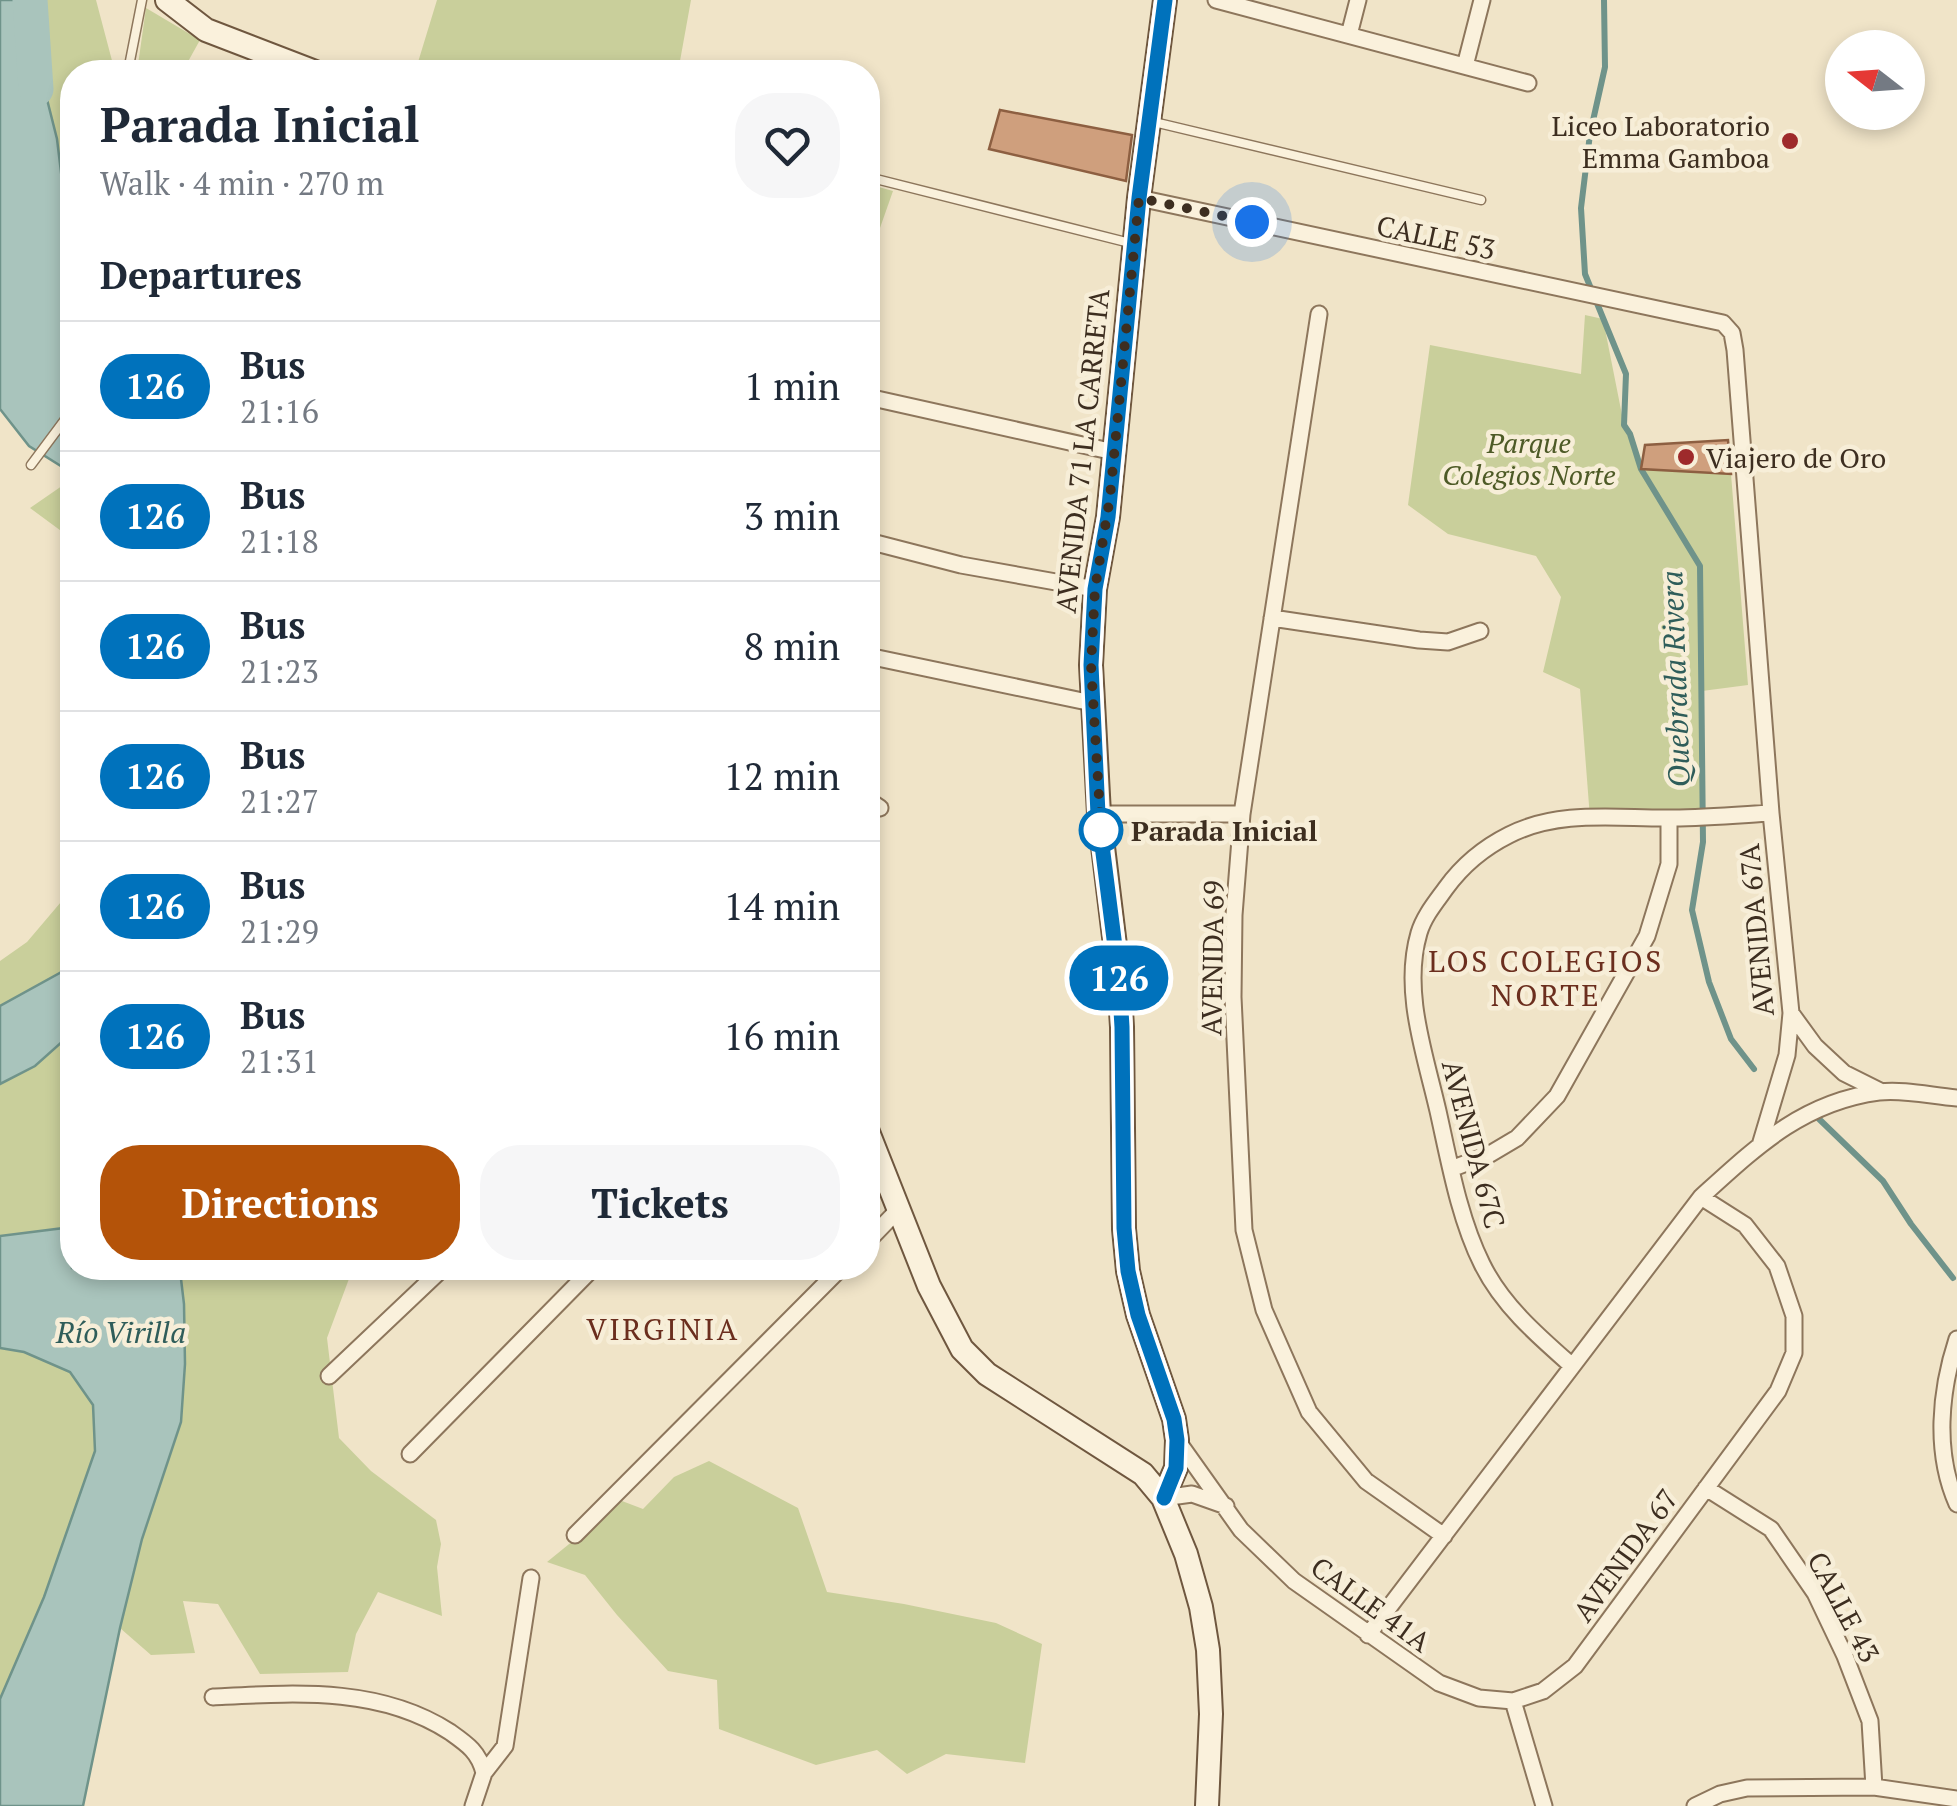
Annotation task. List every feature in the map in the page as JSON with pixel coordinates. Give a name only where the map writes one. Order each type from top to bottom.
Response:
[{"type":"street","points":[[167,0],[206,30],[283,60]]},
{"type":"street","name":"AVENIDA 71 LA CARRETA","points":[[1164,1498],[1176,1468],[1177,1440],[1128,1271],[1122,1027],[1098,814],[1091,665],[1095,589],[1108,517],[1139,198],[1165,0]]},
{"type":"street","points":[[1349,36],[1358,0]]},
{"type":"street","points":[[1466,66],[1482,0]]},
{"type":"street","points":[[1227,1],[1528,83]]},
{"type":"street","name":"CALLE 53","points":[[1139,198],[1723,323]]},
{"type":"street","name":"AVENIDA 69","points":[[1319,314],[1242,814],[1234,915],[1233,997],[1244,1230],[1264,1310],[1308,1412],[1366,1481],[1444,1536]]},
{"type":"street","name":"AVENIDA 67A","points":[[1368,1634],[1701,1198],[1761,1142],[1788,1055],[1791,1012],[1771,812],[1735,350],[1732,333],[1723,323]]},
{"type":"street","points":[[880,400],[1114,452]]},
{"type":"street","points":[[880,544],[961,565],[1095,589]]},
{"type":"street","points":[[1272,618],[1448,642],[1480,630]]},
{"type":"street","points":[[880,659],[1092,703]]},
{"type":"street","name":"AVENIDA 67C","points":[[1571,1365],[1532,1330],[1482,1264],[1451,1168],[1414,1004],[1412,966],[1420,930],[1454,877],[1482,852],[1532,824],[1579,818],[1688,818],[1771,812]]},
{"type":"street","points":[[1098,814],[1242,814]]},
{"type":"street","points":[[1451,1168],[1490,1154],[1518,1138],[1557,1096],[1647,936],[1669,864],[1668,818]]},
{"type":"street","points":[[1791,1012],[1814,1046],[1844,1072],[1882,1092]]},
{"type":"street","points":[[1761,1142],[1798,1118],[1839,1100],[1882,1092],[1957,1098]]},
{"type":"street","points":[[880,1165],[928,1286],[962,1349],[987,1374],[1143,1474],[1164,1498],[1186,1554],[1208,1650],[1207,1806]]},
{"type":"street","name":"AVENIDA 67","points":[[1514,1700],[1543,1691],[1575,1666],[1778,1392],[1794,1353],[1794,1316],[1778,1266],[1745,1225],[1701,1198]]},
{"type":"street","points":[[880,1229],[897,1211]]},
{"type":"street","points":[[329,1376],[429,1280]]},
{"type":"street","points":[[410,1454],[581,1280]]},
{"type":"street","points":[[575,1535],[829,1280]]},
{"type":"street","points":[[1957,1338],[1947,1370],[1942,1418],[1944,1457],[1957,1504]]},
{"type":"street","name":"CALLE 41A","points":[[1177,1440],[1241,1530],[1294,1581],[1439,1683],[1479,1698],[1514,1700]]},
{"type":"street","name":"CALLE 43","points":[[1706,1488],[1770,1529],[1815,1593],[1870,1721],[1874,1787]]},
{"type":"street","points":[[1164,1498],[1192,1494],[1226,1506]]},
{"type":"street","points":[[473,1806],[484,1773],[504,1746],[531,1578]]},
{"type":"street","points":[[213,1696],[334,1694],[399,1706],[436,1723],[469,1746],[481,1760],[484,1773]]},
{"type":"street","points":[[1514,1700],[1544,1806]]},
{"type":"street","points":[[1694,1806],[1746,1788],[1874,1787],[1957,1799]]},
{"type":"lane","points":[[130,60],[142,0]]},
{"type":"lane","points":[[1150,121],[1481,200]]},
{"type":"lane","points":[[880,180],[1134,244]]},
{"type":"lane","points":[[34,462],[60,426]]},
{"type":"green space","points":[[22,0],[96,0],[112,60],[60,60],[60,164]]},
{"type":"green space","points":[[437,0],[691,0],[680,60],[419,60]]},
{"type":"green space","points":[[146,8],[200,40],[189,60],[139,60]]},
{"type":"green space","points":[[880,187],[893,191],[880,228]]},
{"type":"green space","name":"Parque Colegios Norte","points":[[1585,315],[1603,319],[1624,425],[1641,469],[1731,474],[1748,685],[1702,691],[1704,812],[1590,818],[1580,689],[1543,672],[1561,597],[1536,556],[1448,534],[1408,505],[1430,345],[1581,374]]},
{"type":"green space","points":[[60,487],[60,530],[30,508]]},
{"type":"green space","points":[[60,903],[60,973],[0,1006],[0,961],[27,942]]},
{"type":"green space","points":[[60,1044],[60,1228],[0,1236],[0,1084],[35,1066]]},
{"type":"green space","points":[[181,1280],[349,1280],[327,1338],[339,1438],[371,1471],[436,1520],[441,1544],[437,1567],[442,1616],[378,1592],[356,1634],[348,1672],[260,1674],[218,1604],[183,1601],[195,1653],[151,1655],[120,1628],[185,1364]]},
{"type":"green space","points":[[0,1348],[24,1352],[70,1372],[93,1405],[95,1451],[44,1597],[0,1699]]},
{"type":"green space","points":[[709,1461],[798,1508],[827,1592],[996,1623],[1042,1644],[1025,1763],[946,1754],[907,1774],[877,1750],[816,1765],[719,1729],[717,1680],[668,1671],[585,1575],[547,1562],[622,1501],[643,1509],[674,1477]]},
{"type":"water","points":[[0,0],[22,0],[60,164],[60,465],[29,446],[0,409]]},
{"type":"water","points":[[60,973],[60,1044],[35,1066],[0,1084],[0,1006]]},
{"type":"water","name":"Río Virilla","points":[[60,1228],[60,1280],[181,1280],[185,1364],[181,1422],[142,1539],[83,1806],[0,1806],[0,1699],[44,1597],[95,1451],[93,1405],[70,1372],[24,1352],[0,1348],[0,1236]]},
{"type":"building","points":[[1000,110],[1132,135],[1126,181],[989,149]]},
{"type":"building","name":"Viajero de Oro","points":[[1728,440],[1731,474],[1641,469],[1645,445]]},
{"type":"waterway","name":"Río Virilla","points":[[30,0],[36,89]]},
{"type":"waterway","name":"Quebrada Rivera","points":[[1604,0],[1605,67],[1590,134],[1581,208],[1585,274],[1626,374],[1624,425],[1641,469],[1700,566],[1703,842],[1692,910],[1709,982],[1731,1039],[1754,1069]]},
{"type":"waterway","name":"Quebrada Rivera","points":[[1819,1119],[1883,1181],[1953,1278]]},
{"type":"bus line","name":"126","points":[[1164,1498],[1176,1468],[1177,1440],[1128,1271],[1122,1027],[1098,814],[1091,665],[1095,589],[1108,517],[1139,198],[1165,0]]},
{"type":"place","name":"Liceo Laboratorio Emma Gamboa","points":[[1790,141]]},
{"type":"place","name":"Viajero de Oro","points":[[1686,457]]},
{"type":"place","name":"Parada Inicial","points":[[1101,830]]},
{"type":"district","name":"LOS COLEGIOS NORTE","points":[[1546,978]]},
{"type":"district","name":"VIRGINIA","points":[[663,1329]]},
{"type":"route","points":[[1101,830],[1091,665],[1095,589],[1108,517],[1139,198],[1252,222]]}]
